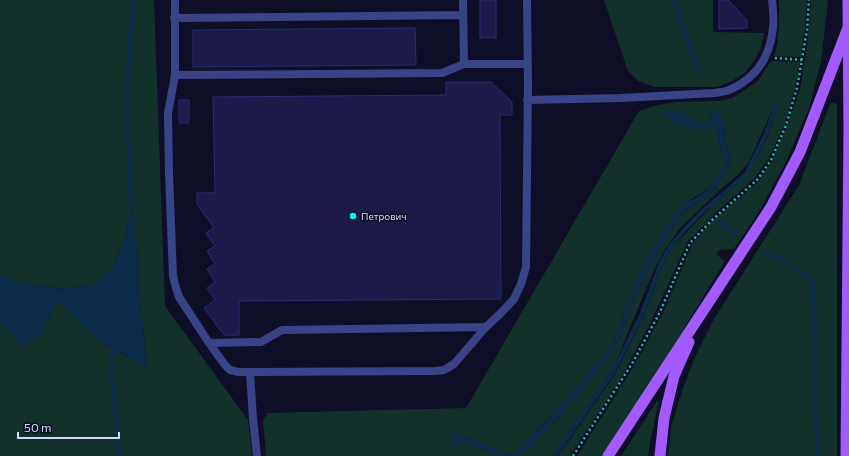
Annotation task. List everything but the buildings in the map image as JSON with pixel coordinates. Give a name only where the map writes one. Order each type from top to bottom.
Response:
[{"type":"main road","points":[[846,456],[848,0]]},
{"type":"main road","points":[[608,456],[771,207],[800,152],[848,25]]},
{"type":"main road","points":[[660,456],[664,418],[674,376],[691,336],[733,265]]},
{"type":"lane","points":[[175,0],[175,75],[168,113],[173,276],[179,297],[209,343],[225,365],[230,370],[238,372],[444,370],[454,364],[486,327],[514,299],[521,284],[526,267],[528,100],[527,0]]},
{"type":"lane","points":[[463,0],[464,64]]},
{"type":"lane","points":[[528,100],[621,98],[714,93],[728,90],[744,82],[755,72],[766,58],[773,27],[772,0]]},
{"type":"lane","points":[[174,18],[463,14]]},
{"type":"lane","points":[[175,75],[442,73],[464,64],[528,64]]},
{"type":"lane","points":[[209,343],[261,342],[282,330],[486,327]]},
{"type":"lane","points":[[250,372],[257,456]]},
{"type":"path","points":[[573,456],[633,362],[660,312],[690,243],[712,220],[758,179],[771,160],[786,125],[798,88],[807,30],[809,0]]},
{"type":"path","points":[[766,58],[803,60]]},
{"type":"green space","points":[[0,0],[154,0],[165,306],[248,420],[252,456],[0,456],[0,321],[23,346],[43,332],[55,305],[62,303],[105,345],[147,367],[139,298],[137,272],[138,258],[131,207],[125,239],[114,265],[93,285],[61,289],[17,282],[0,275]]},
{"type":"green space","points":[[604,0],[713,0],[713,32],[764,33],[761,48],[746,72],[732,81],[717,87],[655,87],[638,81],[628,71]]},
{"type":"green space","points":[[779,0],[807,0],[801,57],[774,56],[778,35]]},
{"type":"green space","points":[[811,0],[828,0],[821,62],[809,108],[785,164],[757,215],[734,249],[719,250],[716,254],[725,261],[654,378],[603,456],[577,456],[632,369],[663,313],[692,244],[712,221],[759,181],[772,161],[800,89],[807,46]]},
{"type":"green space","points":[[771,61],[800,62],[795,88],[785,123],[769,158],[754,179],[720,209],[688,241],[651,322],[621,378],[570,456],[558,456],[615,374],[643,317],[663,264],[672,247],[714,204],[747,175],[767,138],[779,102],[775,104],[749,162],[739,174],[681,227],[666,248],[653,272],[613,369],[553,456],[521,456],[571,403],[614,350],[634,297],[675,222],[685,210],[714,190],[729,165],[732,158],[727,149],[724,125],[716,113],[709,114],[710,125],[690,120],[667,109],[674,118],[671,122],[699,129],[711,129],[712,124],[715,124],[723,157],[728,159],[709,189],[693,198],[668,223],[630,295],[619,328],[610,348],[567,399],[521,449],[512,456],[456,433],[456,449],[460,441],[501,456],[266,456],[263,421],[267,413],[466,408],[639,111],[658,105],[677,102],[718,101],[733,98],[758,81]]},
{"type":"green space","points":[[831,102],[837,104],[837,456],[668,456],[671,427],[681,394],[695,357],[714,319],[799,185]]},
{"type":"green space","points":[[657,401],[659,401],[648,456],[621,456]]},
{"type":"water","points":[[664,109],[676,113],[683,111],[690,120],[710,124],[709,113],[716,113],[719,111],[724,125],[727,149],[732,158],[714,190],[685,210],[675,222],[634,297],[614,350],[547,430],[521,456],[512,456],[521,449],[567,399],[610,348],[619,328],[630,295],[668,223],[680,208],[709,189],[728,159],[723,157],[715,124],[712,124],[712,129],[699,129],[670,122],[673,118],[664,114]]},
{"type":"water","points":[[131,205],[138,258],[137,272],[139,298],[147,368],[105,345],[76,320],[62,303],[55,305],[43,332],[23,346],[0,321],[0,275],[17,282],[61,289],[93,285],[114,265],[125,239]]},
{"type":"water","points":[[451,433],[456,433],[512,456],[501,456],[460,441],[456,449],[453,446],[456,440],[453,438]]},
{"type":"waterway","points":[[131,205],[127,114],[133,0]]},
{"type":"waterway","points":[[674,0],[699,71]]},
{"type":"waterway","points":[[555,456],[613,372],[641,316],[661,263],[671,245],[703,211],[746,174],[765,136],[777,103]]},
{"type":"waterway","points":[[720,222],[736,234]]},
{"type":"waterway","points":[[764,253],[782,260],[814,282],[817,456]]},
{"type":"waterway","points":[[114,349],[111,369],[120,456]]},
{"type":"place","name":"Петрович","points":[[353,216]]}]
